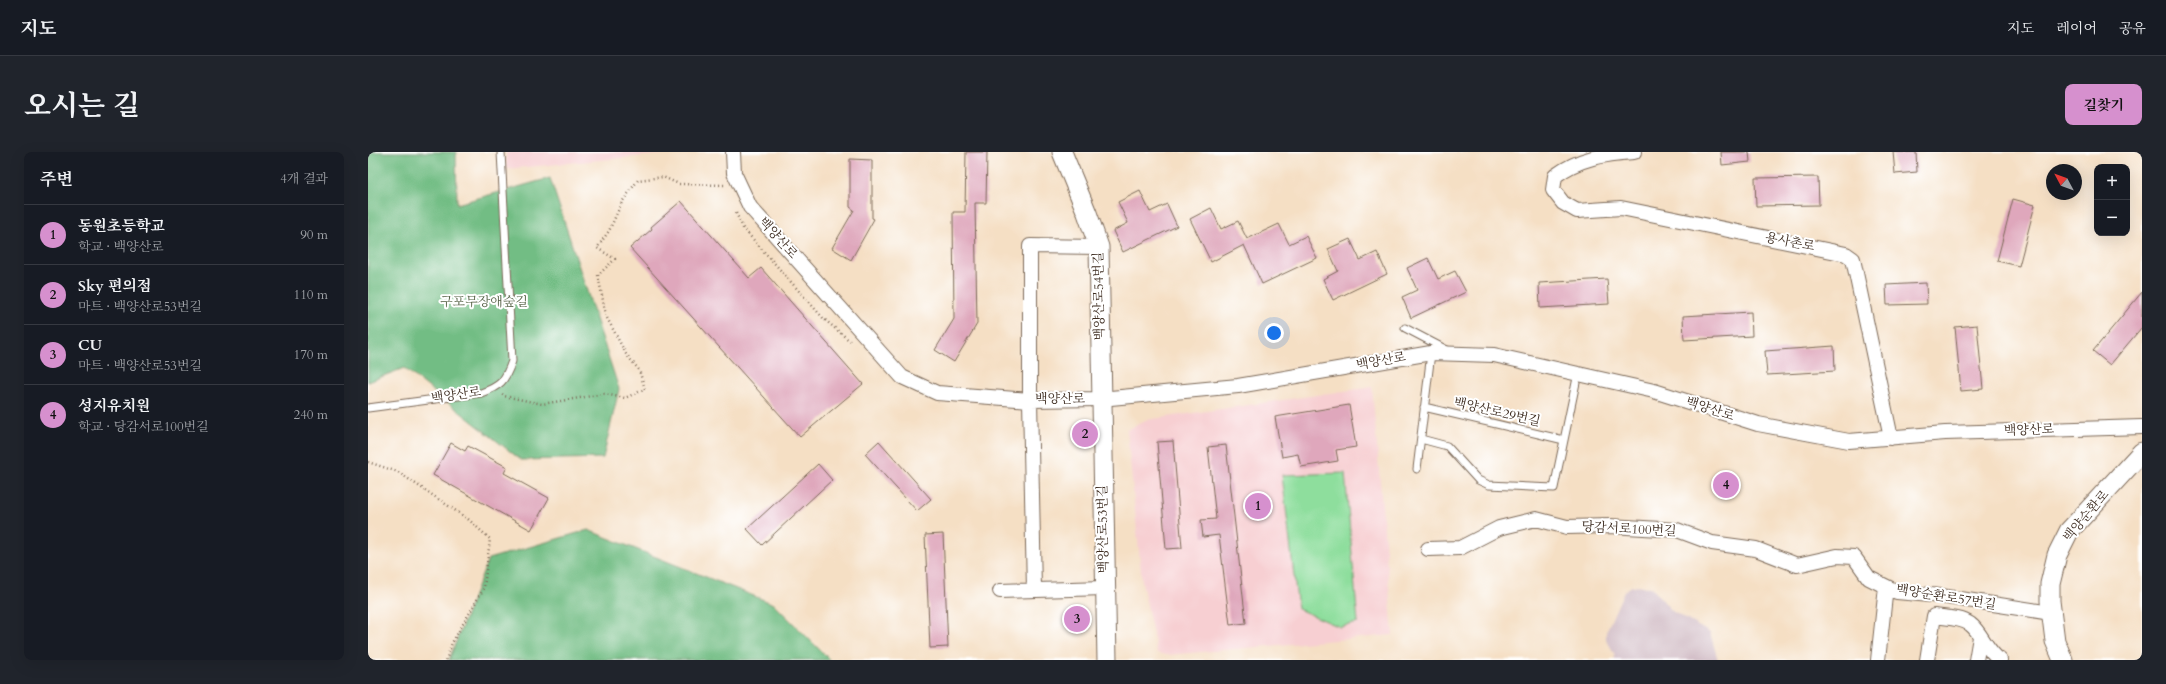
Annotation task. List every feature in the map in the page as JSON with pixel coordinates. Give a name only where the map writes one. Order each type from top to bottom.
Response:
[{"type":"street","name":"백양산로","points":[[733,152],[734,173],[750,207],[902,377],[937,393],[1030,400],[1100,399],[1238,386],[1431,353],[1452,352],[1494,355],[1654,391],[1758,424],[1787,431],[1849,441],[1945,433],[2142,426]]},
{"type":"street","name":"백양산로54번길","points":[[1062,152],[1088,213],[1099,247],[1100,399]]},
{"type":"street","name":"용사촌로","points":[[1634,152],[1604,154],[1580,161],[1567,167],[1555,176],[1552,190],[1563,203],[1577,211],[1621,208],[1846,254],[1853,259],[1891,438]]},
{"type":"street","points":[[1034,590],[1030,400],[1030,246],[1099,247]]},
{"type":"street","name":"백양산로53번길","points":[[1100,399],[1107,660]]},
{"type":"street","name":"백양순환로","points":[[2063,660],[2055,641],[2051,614],[2051,578],[2062,542],[2069,531],[2142,452]]},
{"type":"street","name":"당감서로100번길","points":[[1428,549],[1460,548],[1499,528],[1536,519],[1567,527],[1610,526],[1677,530],[1712,543],[1756,549],[1797,565],[1837,556],[1854,557]]},
{"type":"street","name":"백양순환로57번길","points":[[1854,557],[1869,578],[1897,592],[1941,596],[2051,614]]},
{"type":"street","points":[[1878,660],[1886,587]]},
{"type":"street","points":[[1000,591],[1105,588]]},
{"type":"street","points":[[1927,660],[1934,616],[1963,621],[1971,625],[1993,655],[2000,660]]},
{"type":"street","points":[[1976,660],[1980,637]]},
{"type":"lane","name":"백양산로","points":[[368,408],[481,393],[497,387],[507,376],[512,361],[501,152]]},
{"type":"lane","points":[[1405,328],[1452,352]]},
{"type":"lane","points":[[1417,469],[1431,353]]},
{"type":"lane","points":[[1421,439],[1447,446],[1478,480],[1489,485],[1554,488],[1578,374]]},
{"type":"lane","name":"백양산로29번길","points":[[1424,407],[1564,440]]},
{"type":"path","points":[[497,387],[504,396],[542,404],[604,394],[625,398],[645,389],[639,370],[626,354],[606,316],[598,275],[615,259],[597,248],[609,231],[622,202],[638,180],[664,177],[679,184],[724,185],[727,192]]},
{"type":"path","points":[[734,207],[743,228],[824,319],[851,342]]},
{"type":"path","points":[[368,462],[398,472],[468,519],[490,539],[484,588],[452,643],[446,660]]},
{"type":"shaded area","points":[[506,152],[686,152],[506,169]]},
{"type":"shaded area","points":[[1372,387],[1393,635],[1167,655],[1157,653],[1142,582],[1127,430],[1146,420]]},
{"type":"shaded area","points":[[1632,586],[1651,587],[1672,611],[1710,633],[1718,660],[1615,660],[1614,653],[1606,639],[1606,632],[1624,591]]},
{"type":"green space","name":"구포무장애숲길","points":[[368,152],[456,152],[457,204],[550,178],[619,389],[603,458],[521,460],[404,368],[368,382]]},
{"type":"green space","points":[[1345,473],[1358,623],[1340,627],[1298,609],[1282,475]]},
{"type":"green space","points":[[588,530],[774,604],[830,660],[449,660],[488,559]]},
{"type":"building","points":[[966,152],[987,152],[986,203],[975,203],[977,324],[954,362],[935,350],[954,319],[953,212],[965,212]]},
{"type":"building","points":[[1721,152],[1749,152],[1750,162],[1722,165]]},
{"type":"building","points":[[1893,152],[1916,152],[1917,172],[1895,174]]},
{"type":"building","points":[[850,159],[872,160],[872,218],[874,219],[851,260],[832,248],[854,210],[850,207]]},
{"type":"building","points":[[1818,177],[1819,205],[1756,206],[1755,178]]},
{"type":"building","points":[[1140,191],[1150,212],[1167,204],[1177,226],[1123,252],[1113,231],[1128,223],[1118,202]]},
{"type":"building","points":[[2013,199],[2035,205],[2019,266],[1997,261]]},
{"type":"building","points":[[681,201],[749,278],[761,268],[863,384],[800,437],[630,248],[652,229],[651,227]]},
{"type":"building","points":[[1211,208],[1221,229],[1238,221],[1247,239],[1279,224],[1289,244],[1306,236],[1317,258],[1262,284],[1244,245],[1211,262],[1190,219]]},
{"type":"building","points":[[1350,239],[1360,260],[1377,252],[1387,274],[1333,300],[1323,279],[1338,271],[1328,249]]},
{"type":"building","points":[[1428,258],[1438,279],[1455,271],[1466,292],[1411,318],[1402,297],[1417,290],[1407,268]]},
{"type":"building","points":[[1607,279],[1609,304],[1540,308],[1539,283]]},
{"type":"building","points":[[1926,283],[1927,304],[1887,305],[1886,285]]},
{"type":"building","points":[[2142,292],[2142,327],[2110,365],[2093,351]]},
{"type":"building","points":[[1751,312],[1752,336],[1684,340],[1683,316]]},
{"type":"building","points":[[1977,325],[1983,389],[1961,391],[1955,327]]},
{"type":"building","points":[[1834,346],[1835,371],[1767,375],[1765,351]]},
{"type":"building","points":[[1349,405],[1356,447],[1336,450],[1338,461],[1301,467],[1298,454],[1282,457],[1275,417]]},
{"type":"building","points":[[879,441],[931,499],[917,511],[865,454]]},
{"type":"building","points":[[1173,441],[1182,548],[1166,549],[1157,442]]},
{"type":"building","points":[[451,443],[465,451],[468,446],[507,467],[504,473],[549,498],[531,530],[433,475]]},
{"type":"building","points":[[1226,445],[1246,623],[1230,625],[1219,535],[1203,537],[1201,520],[1216,519],[1208,447]]},
{"type":"building","points":[[818,464],[832,480],[762,545],[747,529]]},
{"type":"building","points":[[943,534],[948,647],[930,648],[925,535]]},
{"type":"place","name":"Sky 편의점","points":[[1085,434]]},
{"type":"place","name":"성지유치원","points":[[1726,485]]},
{"type":"place","name":"동원초등학교","points":[[1258,506]]},
{"type":"place","name":"CU","points":[[1077,619]]}]
